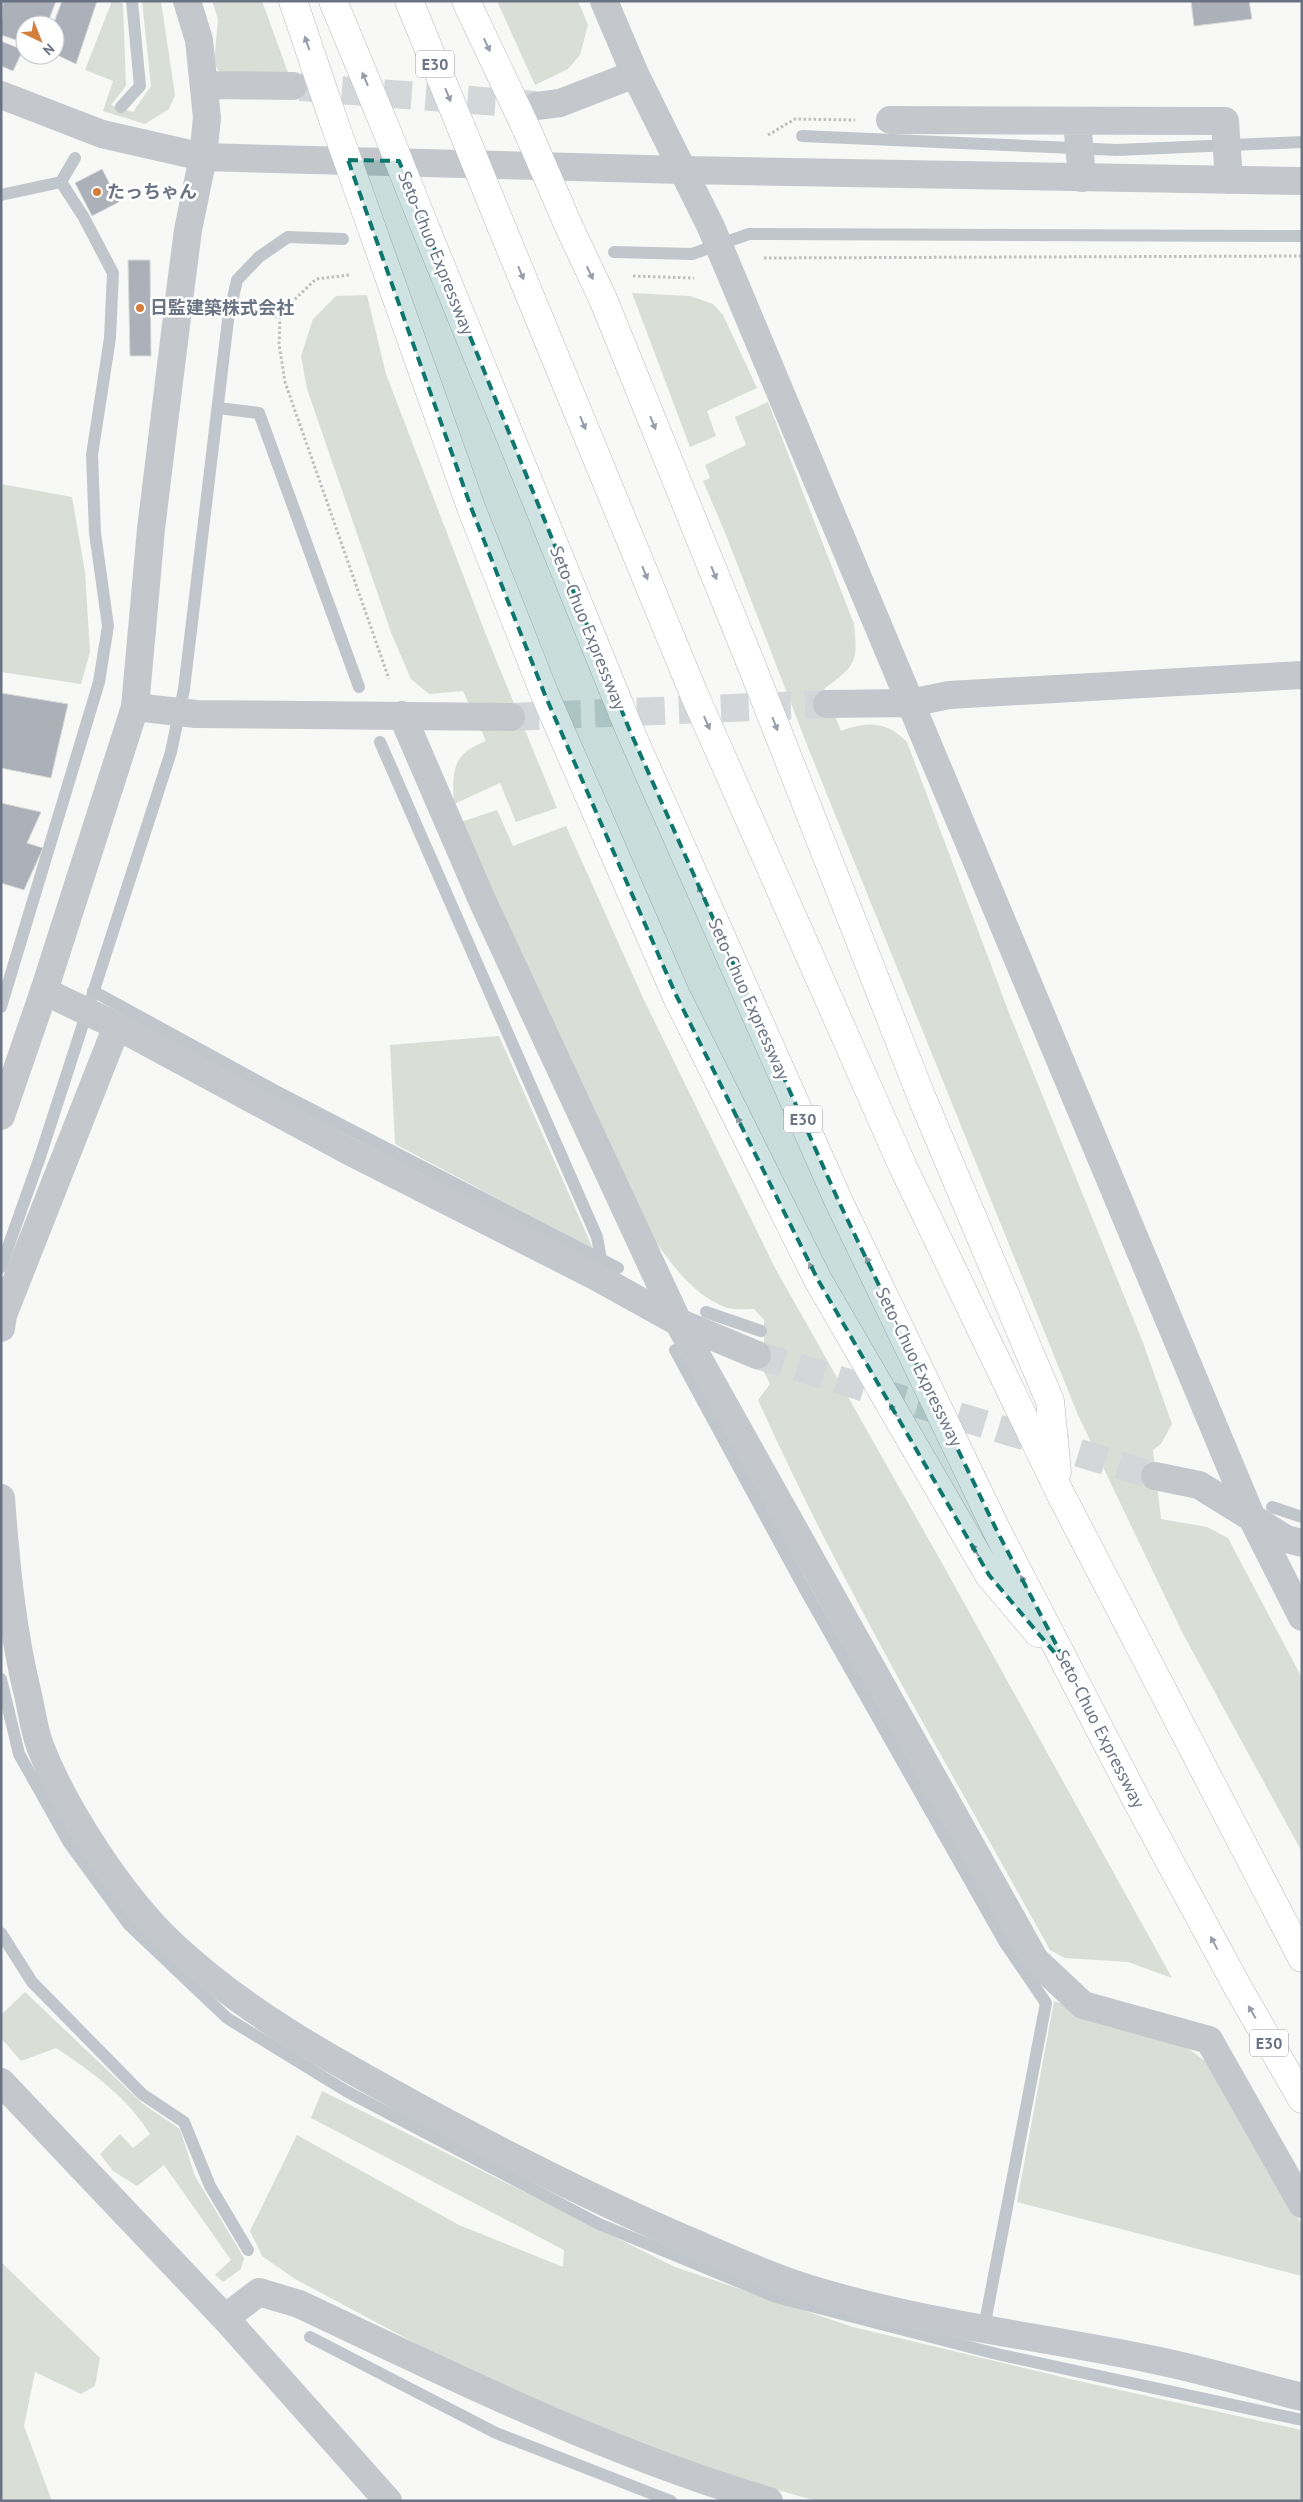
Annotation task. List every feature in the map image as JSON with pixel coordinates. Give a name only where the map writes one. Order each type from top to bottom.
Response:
[{"type":"highway","points":[[293,1],[472,510],[538,676],[676,995],[818,1280],[989,1574],[1070,1670]]},
{"type":"highway","name":"Seto-Chuo Expressway","points":[[333,1],[630,731],[839,1202],[997,1531],[1237,1986],[1302,2100]]},
{"type":"highway","name":"E30","points":[[410,1],[694,694],[879,1112],[1060,1493],[1300,1955]]},
{"type":"highway","points":[[466,1],[532,118],[570,229],[610,317],[751,664],[922,1098],[1050,1401],[1060,1493]]},
{"type":"street","points":[[1,1116],[44,991],[135,707],[151,529],[188,230],[203,157],[207,118],[199,40],[187,1]]},
{"type":"street","points":[[604,1],[635,74],[711,227],[1252,1518],[1302,1617]]},
{"type":"street","points":[[532,118],[560,103],[635,74]]},
{"type":"street","points":[[204,85],[293,86]]},
{"type":"street","points":[[1,95],[102,134],[203,157],[683,170],[1080,149],[1227,156],[1302,182]]},
{"type":"street","points":[[890,120],[1080,149],[1225,122],[1227,156]]},
{"type":"street","points":[[827,704],[910,703],[949,695],[1302,675]]},
{"type":"street","points":[[135,707],[196,714],[511,717]]},
{"type":"street","points":[[402,715],[482,900],[678,1322],[1034,1960],[1083,2005],[1209,2040],[1302,2204]]},
{"type":"street","points":[[44,991],[109,1022],[345,1149],[595,1276],[678,1322],[758,1355]]},
{"type":"street","points":[[1,1328],[3,1314],[109,1022]]},
{"type":"street","points":[[1155,1476],[1199,1485],[1286,1539],[1302,1543]]},
{"type":"street","points":[[1,1498],[6,1567],[18,1655],[39,1744],[67,1801],[95,1847],[133,1901],[171,1944],[217,1984],[268,2021],[408,2101],[541,2173],[638,2219],[727,2257],[818,2292],[983,2330],[1159,2361],[1302,2397]]},
{"type":"street","points":[[1,2082],[225,2318],[388,2501]]},
{"type":"street","points":[[225,2318],[259,2292],[299,2304],[602,2442],[732,2490],[769,2501]]},
{"type":"path","points":[[768,135],[795,119],[890,120]]},
{"type":"path","points":[[632,276],[696,278],[726,263],[748,258],[1302,256]]},
{"type":"path","points":[[355,274],[316,279],[294,300],[280,318],[279,344],[285,382],[402,715]]},
{"type":"path","points":[[217,302],[280,318]]},
{"type":"highlighted area","points":[[348,160],[399,161],[630,731],[839,1202],[997,1531],[1070,1671],[989,1575],[818,1280],[676,995],[545,695],[472,510]]},
{"type":"shaded area","points":[[112,1],[119,1],[123,4],[126,86],[111,105],[133,112],[151,86],[142,1],[161,1],[175,95],[169,109],[145,124],[103,111],[113,81],[85,70]]},
{"type":"shaded area","points":[[212,1],[262,1],[289,75],[221,75],[214,63],[218,19]]},
{"type":"shaded area","points":[[497,1],[578,1],[588,25],[580,55],[568,69],[535,85]]},
{"type":"shaded area","points":[[632,293],[690,296],[713,304],[723,315],[757,388],[707,411],[716,436],[690,447]]},
{"type":"shaded area","points":[[367,295],[386,374],[488,640],[557,808],[516,822],[500,783],[454,804],[454,773],[460,758],[475,746],[486,741],[463,691],[429,694],[411,679],[392,635],[307,389],[301,356],[313,319],[336,296]]},
{"type":"shaded area","points":[[768,402],[854,624],[855,655],[852,662],[843,674],[824,689],[841,731],[859,726],[876,725],[892,730],[907,742],[1011,1018],[1142,1340],[1172,1424],[1161,1444],[1153,1450],[1161,1519],[1207,1527],[1228,1538],[1302,1678],[1302,1852],[1182,1632],[1078,1415],[809,750],[726,535],[703,481],[710,478],[705,465],[746,445],[735,417]]},
{"type":"shaded area","points":[[1,484],[72,497],[85,572],[90,652],[81,684],[1,672]]},
{"type":"shaded area","points":[[497,810],[513,846],[566,826],[644,1000],[775,1268],[942,1563],[1172,1978],[1128,1962],[1065,1958],[1050,1950],[861,1609],[825,1540],[758,1400],[770,1384],[764,1372],[764,1320],[754,1309],[727,1308],[704,1296],[676,1269],[653,1238],[461,822]]},
{"type":"shaded area","points":[[499,1036],[593,1249],[395,1144],[390,1045]]},
{"type":"shaded area","points":[[25,1992],[143,2104],[180,2129],[195,2176],[244,2258],[241,2269],[223,2282],[215,2275],[231,2260],[164,2165],[137,2186],[113,2171],[100,2154],[120,2134],[133,2148],[150,2134],[131,2108],[120,2097],[83,2066],[56,2048],[21,2061],[1,2038],[1,2015]]},
{"type":"shaded area","points":[[1054,2001],[1189,2049],[1205,2061],[1302,2225],[1302,2276],[1017,2202]]},
{"type":"shaded area","points":[[322,2091],[675,2267],[853,2327],[1070,2379],[1302,2430],[1302,2501],[816,2501],[700,2467],[475,2375],[295,2279],[262,2256],[250,2231],[297,2135],[459,2225],[563,2267],[564,2250],[311,2118]]},
{"type":"shaded area","points":[[1,2262],[100,2358],[95,2386],[81,2394],[35,2372],[24,2426],[52,2501],[1,2501]]},
{"type":"building","points":[[3,1],[56,1],[51,15],[15,15],[15,40],[1,35]]},
{"type":"building","points":[[62,1],[97,1],[76,64],[65,59],[65,15],[57,15]]},
{"type":"building","points":[[1191,1],[1249,1],[1252,19],[1194,26]]},
{"type":"building","points":[[1,41],[15,47],[16,65],[13,71],[1,66]]},
{"type":"building","name":"たっちゃん","points":[[102,169],[119,202],[92,216],[75,183]]},
{"type":"building","name":"日監建築株式会社","points":[[128,260],[150,260],[151,356],[130,356]]},
{"type":"building","points":[[1,693],[68,704],[51,778],[1,768]]},
{"type":"building","points":[[1,803],[41,812],[27,843],[43,848],[24,890],[1,883]]},
{"type":"waterway","points":[[121,107],[140,86],[132,1]]},
{"type":"waterway","points":[[802,136],[1117,150],[1302,142]]},
{"type":"waterway","points":[[1,1007],[99,682],[108,626],[95,533],[92,455],[110,338],[113,273],[83,216],[61,182],[75,158]]},
{"type":"waterway","points":[[1,195],[61,182]]},
{"type":"waterway","points":[[614,252],[692,254],[749,234],[1302,236]]},
{"type":"waterway","points":[[1,1267],[40,1157],[171,752],[184,689],[228,320],[237,280],[259,257],[288,237],[343,239]]},
{"type":"waterway","points":[[218,408],[259,413],[359,687]]},
{"type":"waterway","points":[[380,742],[597,1237],[601,1259]]},
{"type":"waterway","points":[[93,991],[276,1091],[618,1268]]},
{"type":"waterway","points":[[706,1312],[761,1331]]},
{"type":"waterway","points":[[675,1350],[804,1588],[1005,1943],[1046,2003],[983,2333]]},
{"type":"waterway","points":[[1272,1507],[1302,1517]]},
{"type":"waterway","points":[[1,1679],[19,1754],[69,1843],[129,1925],[227,2018],[346,2091],[599,2224],[776,2297],[997,2354],[1302,2420]]},
{"type":"waterway","points":[[1,1933],[32,1982],[142,2094],[184,2122],[210,2186],[248,2250]]},
{"type":"waterway","points":[[310,2337],[496,2433],[671,2501]]},
{"type":"tunnel","points":[[300,87],[536,105]]},
{"type":"tunnel","points":[[511,717],[827,704]]},
{"type":"tunnel","points":[[757,1355],[1155,1476]]},
{"type":"place","name":"たっちゃん","points":[[97,192]]},
{"type":"place","name":"日監建築株式会社","points":[[140,308]]}]
